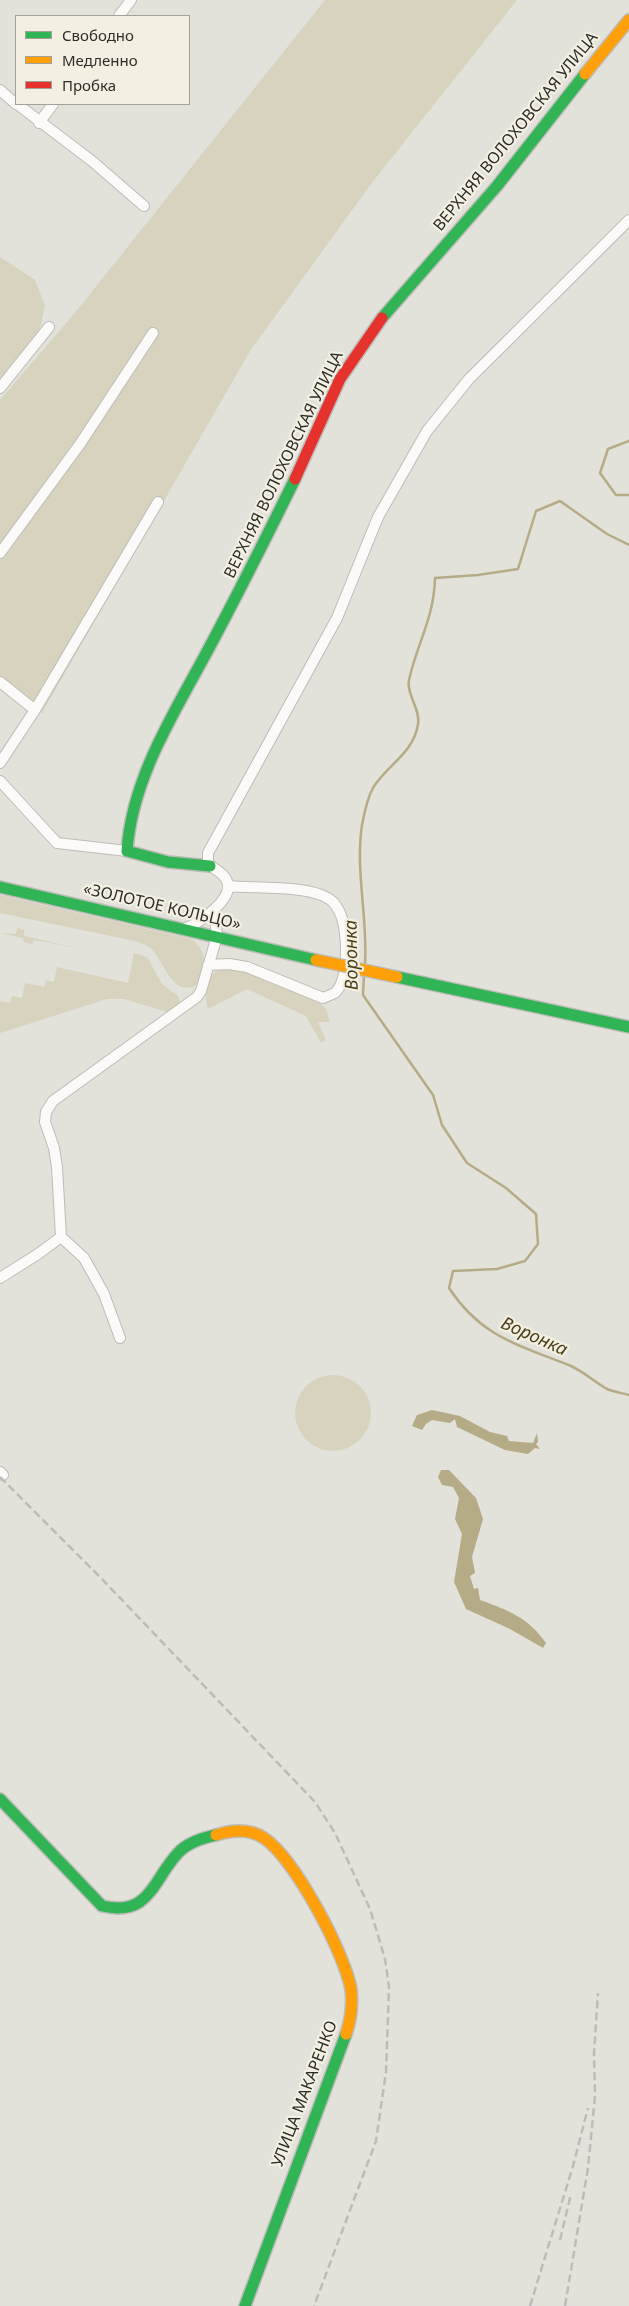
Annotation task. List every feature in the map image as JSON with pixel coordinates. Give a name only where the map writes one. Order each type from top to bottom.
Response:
[{"type":"street","points":[[120,15],[131,0]]},
{"type":"street","name":"ВЕРХНЯЯ ВОЛОХОВСКАЯ УЛИЦА","points":[[127,851],[126,836],[132,808],[153,759],[240,590],[346,369],[397,302],[497,185],[629,20]]},
{"type":"street","points":[[0,90],[15,103]]},
{"type":"street","points":[[17,105],[92,161],[144,206]]},
{"type":"street","points":[[39,123],[53,105]]},
{"type":"street","points":[[210,866],[206,859],[208,853],[337,618],[378,517],[427,431],[469,379],[629,220]]},
{"type":"street","points":[[0,388],[49,328]]},
{"type":"street","points":[[0,553],[80,444],[153,333]]},
{"type":"street","points":[[0,764],[35,710],[158,502]]},
{"type":"street","points":[[0,682],[35,710]]},
{"type":"street","points":[[0,782],[57,843],[127,851],[167,862],[210,866],[224,875],[228,886]]},
{"type":"street","points":[[184,929],[200,922],[214,910],[228,886]]},
{"type":"street","points":[[208,965],[247,967],[323,998],[335,993],[343,979],[346,951],[344,929],[341,914],[330,899],[302,890],[228,886]]},
{"type":"street","name":"«ЗОЛОТОЕ КОЛЬЦО»","points":[[0,887],[316,960],[629,1027]]},
{"type":"street","points":[[120,1338],[104,1294],[84,1258],[61,1237],[57,1167],[54,1148],[45,1122],[49,1106],[167,1016],[195,998],[201,991],[217,936],[214,910]]},
{"type":"street","points":[[0,1278],[61,1237]]},
{"type":"street","name":"УЛИЦА МАКАРЕНКО","points":[[2,1804],[102,1906],[123,1910],[139,1903],[155,1888],[178,1852],[193,1842],[221,1833],[251,1832],[262,1836],[286,1860],[314,1903],[345,1967],[350,1986],[352,2006],[349,2025],[245,2306]]},
{"type":"shaded area","points":[[325,0],[517,0],[371,184],[250,351],[42,713],[0,677],[0,400],[74,314]]},
{"type":"shaded area","points":[[0,257],[35,280],[45,306],[39,334],[0,379]]},
{"type":"shaded area","points":[[0,895],[191,939],[201,949],[204,963],[202,976],[193,987],[178,985],[168,974],[155,953],[145,945],[135,941],[0,913]]},
{"type":"shaded area","points":[[18,928],[24,930],[24,936],[77,948],[34,940],[32,944],[24,942],[23,938],[0,933],[15,934]]},
{"type":"shaded area","points":[[134,953],[147,957],[162,984],[178,996],[180,1002],[167,1012],[124,999],[107,999],[0,1033],[0,1001],[10,1003],[12,996],[22,998],[25,983],[44,987],[46,980],[54,982],[57,967],[128,983]]},
{"type":"shaded area","points":[[226,968],[276,982],[322,1005],[326,1009],[330,1022],[318,1022],[326,1040],[321,1043],[306,1016],[247,989],[208,1009],[206,989],[210,977],[219,970]]},
{"type":"shaded area","points":[[326,1375],[340,1375],[354,1381],[365,1392],[369,1398],[371,1413],[369,1428],[360,1440],[348,1449],[326,1451],[312,1445],[301,1434],[295,1420],[295,1406],[301,1392],[312,1381]]},
{"type":"shaded area","points":[[432,1410],[460,1416],[490,1432],[507,1436],[509,1441],[533,1443],[537,1433],[538,1442],[536,1444],[540,1449],[535,1448],[528,1454],[505,1450],[457,1427],[455,1419],[450,1423],[432,1420],[422,1430],[412,1426],[417,1415]]},
{"type":"shaded area","points":[[441,1470],[449,1470],[476,1498],[483,1519],[472,1557],[475,1573],[470,1576],[474,1589],[478,1588],[480,1600],[509,1611],[525,1621],[546,1643],[543,1648],[510,1629],[466,1609],[454,1582],[462,1534],[455,1519],[459,1498],[453,1487],[442,1485],[438,1477]]},
{"type":"waterway","name":"Воронка","points":[[629,441],[608,449],[600,473],[616,495],[629,495]]},
{"type":"waterway","name":"Воронка","points":[[365,964],[365,929],[360,860],[362,825],[373,788],[411,743],[418,724],[409,680],[432,606],[435,578],[478,575],[518,569],[536,511],[560,501],[607,534],[629,545]]},
{"type":"waterway","name":"Воронка","points":[[364,975],[363,995],[433,1095],[442,1125],[467,1163],[506,1188],[536,1214],[538,1244],[525,1261],[497,1269],[453,1271],[449,1288],[475,1318],[503,1338],[571,1366],[607,1389],[629,1395]]},
{"type":"railway","points":[[0,1477],[101,1578],[315,1802],[335,1833],[370,1909],[385,1959],[389,1987],[386,2072],[376,2141],[314,2306]]},
{"type":"railway","points":[[565,2306],[588,2168],[595,2096],[594,2053],[598,1993]]},
{"type":"railway","points":[[530,2306],[573,2166],[588,2108]]},
{"type":"railway","points":[[560,2240],[571,2194]]},
{"type":"traffic: fast","points":[[382,318],[497,186],[585,74]]},
{"type":"traffic: fast","points":[[210,866],[168,862],[127,851],[131,824],[137,797],[157,746],[295,479]]},
{"type":"traffic: fast","points":[[0,887],[316,960]]},
{"type":"traffic: fast","points":[[397,977],[629,1027]]},
{"type":"traffic: fast","points":[[0,1799],[102,1906],[118,1908],[130,1906],[140,1901],[148,1894],[182,1849],[195,1841],[216,1835]]},
{"type":"traffic: fast","points":[[245,2306],[346,2034]]},
{"type":"traffic: slow","points":[[585,74],[629,20]]},
{"type":"traffic: slow","points":[[316,960],[397,977]]},
{"type":"traffic: slow","points":[[216,1835],[240,1831],[258,1835],[276,1849],[290,1865],[329,1930],[347,1973],[352,2001],[346,2034]]},
{"type":"traffic: jam","points":[[295,479],[340,379],[382,318]]}]
